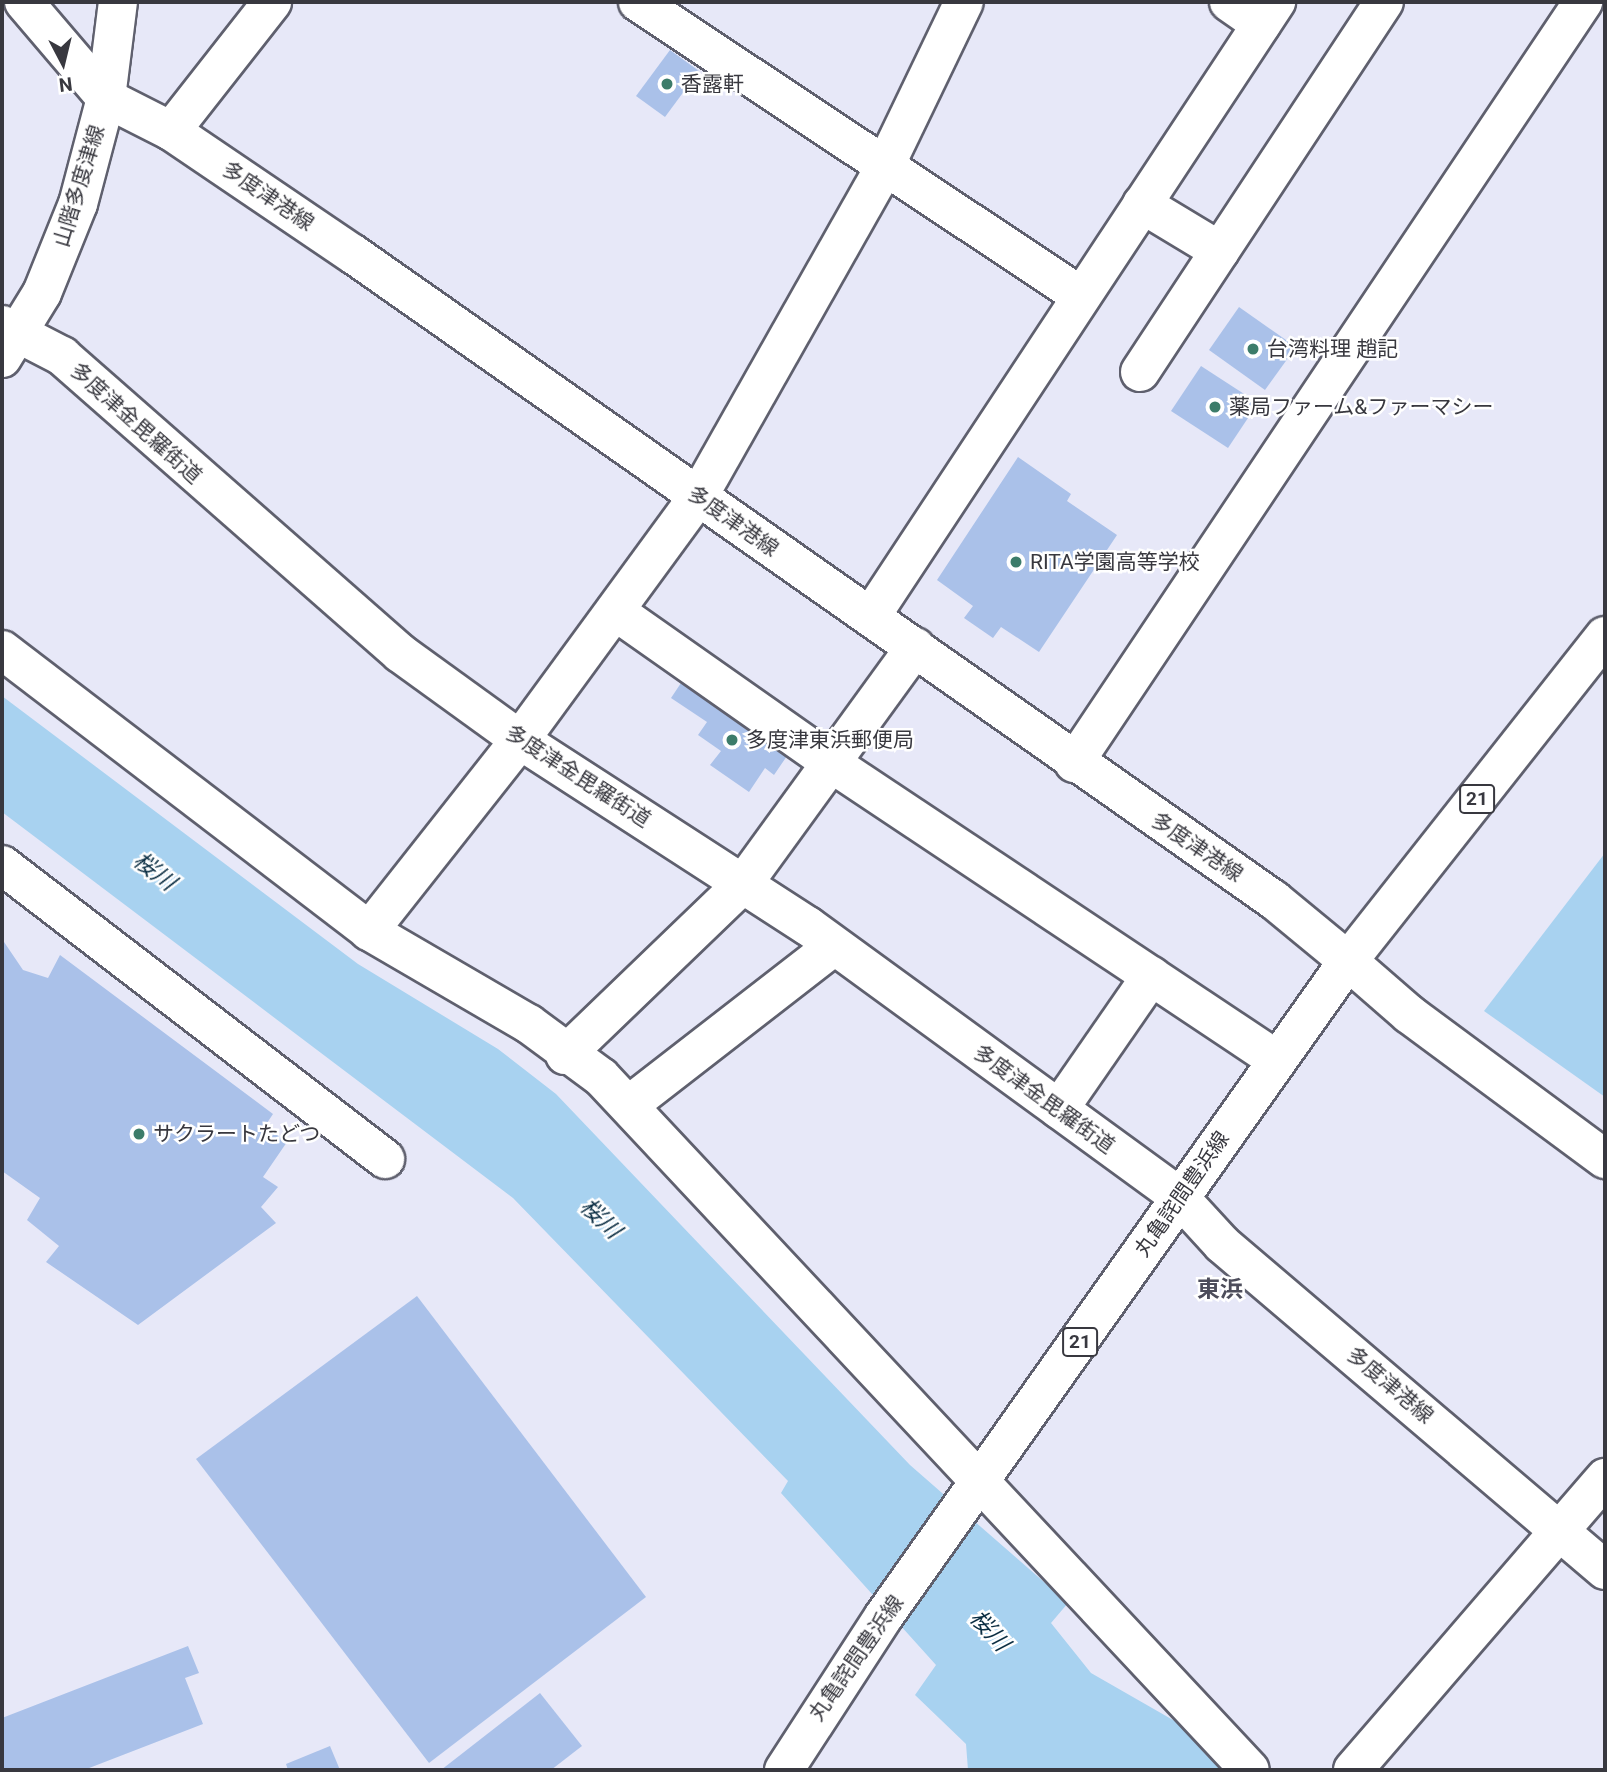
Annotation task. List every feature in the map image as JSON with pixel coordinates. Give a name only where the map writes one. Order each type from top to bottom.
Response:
[{"type":"street","points":[[24,2],[106,98]]},
{"type":"street","name":"山階多度津線","points":[[8,339],[78,204],[106,98],[118,2]]},
{"type":"street","points":[[171,131],[272,2]]},
{"type":"street","points":[[638,2],[884,168],[1081,296]]},
{"type":"street","points":[[369,931],[520,740],[698,497],[884,168],[964,2]]},
{"type":"street","points":[[871,616],[1269,13],[1229,2]]},
{"type":"street","points":[[1140,372],[1384,2]]},
{"type":"street","points":[[1074,763],[1583,2]]},
{"type":"street","name":"多度津港線","points":[[106,98],[171,131],[871,616],[1074,763],[1274,900],[1409,1014],[1605,1159]]},
{"type":"street","points":[[1142,204],[1220,251]]},
{"type":"street","name":"多度津金毘羅街道","points":[[8,339],[62,356],[400,653],[520,740],[834,946],[1179,1197]]},
{"type":"street","points":[[615,611],[831,763],[1278,1060]]},
{"type":"street","name":"丸亀詫間豊浜線","points":[[784,1770],[884,1616],[980,1486],[1179,1197],[1348,961],[1605,636]]},
{"type":"street","points":[[565,1055],[743,884],[915,648]]},
{"type":"street","points":[[2,650],[369,931],[529,1024],[565,1055],[601,1077],[980,1486],[1250,1770]]},
{"type":"street","points":[[2,865],[385,1158]]},
{"type":"street","points":[[629,1105],[834,946]]},
{"type":"street","points":[[1059,1110],[1151,976]]},
{"type":"street","name":"多度津港線","points":[[1179,1197],[1222,1244],[1560,1528],[1605,1570]]},
{"type":"street","points":[[1353,1770],[1605,1478]]},
{"type":"water","name":"桜川","points":[[2,696],[358,964],[498,1049],[556,1094],[910,1465],[1068,1603],[1051,1623],[1091,1673],[1187,1728],[1227,1770],[968,1770],[966,1744],[915,1695],[936,1665],[781,1493],[788,1481],[513,1198],[2,812]]},
{"type":"water","points":[[1605,853],[1605,1097],[1484,1011]]},
{"type":"building","name":"香露軒","points":[[670,50],[699,71],[665,117],[636,96]]},
{"type":"building","name":"台湾料理 趙記","points":[[1239,307],[1296,347],[1265,390],[1209,350]]},
{"type":"building","name":"薬局ファーム&ファーマシー","points":[[1201,366],[1258,403],[1228,448],[1171,411]]},
{"type":"building","name":"RITA学園高等学校","points":[[1018,457],[1071,494],[1067,501],[1117,535],[1039,652],[1001,627],[993,638],[964,618],[973,606],[937,580]]},
{"type":"building","points":[[683,680],[789,753],[774,775],[765,768],[749,792],[710,765],[721,751],[698,735],[707,722],[671,698]]},
{"type":"building","name":"サクラートたどつ","points":[[2,939],[23,970],[48,978],[60,955],[273,1114],[265,1126],[287,1142],[263,1177],[278,1187],[261,1207],[276,1223],[138,1325],[46,1262],[59,1246],[27,1220],[40,1198],[2,1171]]},
{"type":"building","points":[[417,1296],[646,1597],[429,1763],[196,1459]]},
{"type":"building","points":[[188,1646],[199,1673],[185,1678],[203,1724],[84,1770],[2,1770],[2,1718]]},
{"type":"building","points":[[540,1693],[582,1746],[551,1770],[441,1770]]},
{"type":"building","points":[[330,1746],[340,1770],[288,1770],[286,1764]]},
{"type":"place","name":"香露軒","points":[[667,84]]},
{"type":"place","name":"台湾料理 趙記","points":[[1253,349]]},
{"type":"place","name":"薬局ファーム&ファーマシー","points":[[1215,407]]},
{"type":"place","name":"RITA学園高等学校","points":[[1016,562]]},
{"type":"place","name":"多度津東浜郵便局","points":[[732,740]]},
{"type":"place","name":"サクラートたどつ","points":[[139,1134]]},
{"type":"district","name":"東浜","points":[[1220,1290]]}]
